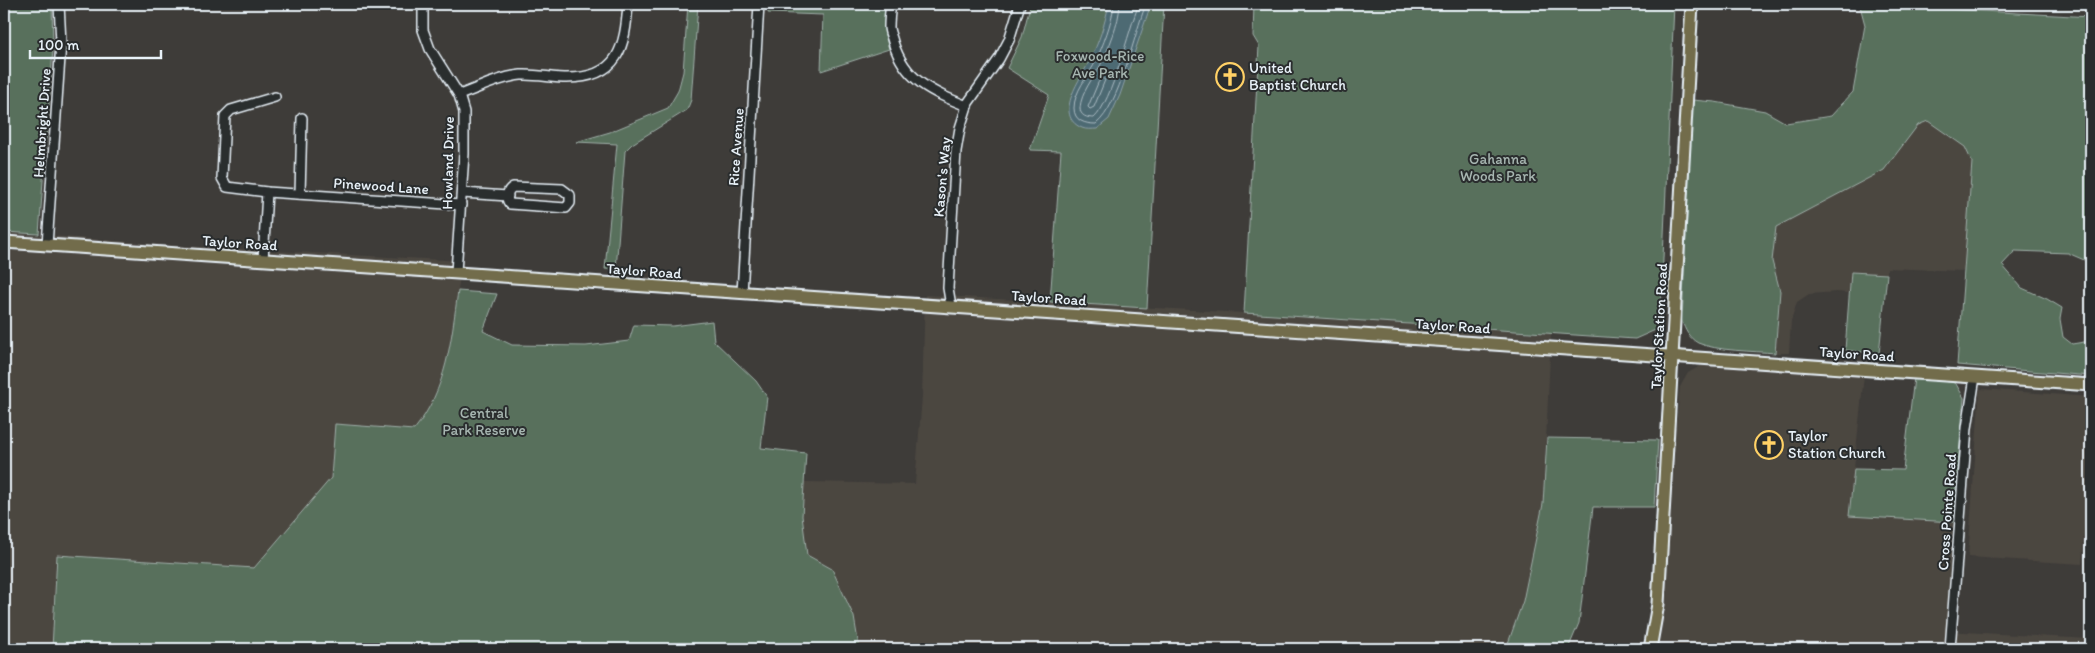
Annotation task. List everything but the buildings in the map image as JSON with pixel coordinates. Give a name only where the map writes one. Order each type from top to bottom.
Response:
[{"type":"main road","name":"Taylor Station Road","points":[[1650,649],[1658,604],[1692,4]]},
{"type":"main road","name":"Taylor Road","points":[[4,242],[2091,385]]},
{"type":"street","name":"Helmbright Drive","points":[[47,245],[61,43],[58,4]]},
{"type":"street","name":"Howland Drive","points":[[423,4],[423,30],[430,49],[459,96],[464,121],[462,193],[456,272]]},
{"type":"street","points":[[459,96],[489,84],[521,75],[585,77],[602,71],[619,55],[626,33],[628,4]]},
{"type":"street","name":"Rice Avenue","points":[[742,293],[759,4]]},
{"type":"street","points":[[891,4],[889,29],[896,52],[907,70],[917,81],[933,92],[967,106]]},
{"type":"street","name":"Kason's Way","points":[[951,306],[948,288],[956,150],[967,106],[999,60],[1009,40],[1020,4]]},
{"type":"street","name":"Pinewood Lane","points":[[275,97],[231,110],[225,116],[223,183],[232,189],[461,205]]},
{"type":"street","points":[[300,194],[302,118]]},
{"type":"street","points":[[513,187],[562,189],[570,195],[570,204],[566,208],[513,205],[508,202],[508,196],[510,189],[513,187]]},
{"type":"street","points":[[263,260],[267,192]]},
{"type":"street","points":[[462,193],[508,196]]},
{"type":"street","name":"Cross Pointe Road","points":[[1950,649],[1967,428],[1975,377]]},
{"type":"shaded area","points":[[1928,121],[1965,147],[1972,162],[1964,271],[1887,268],[1887,274],[1851,272],[1849,293],[1809,294],[1797,302],[1791,321],[1789,353],[1775,353],[1780,291],[1772,261],[1776,227],[1884,170],[1918,125]]},
{"type":"shaded area","points":[[4,232],[166,245],[462,261],[449,356],[428,413],[414,430],[335,424],[331,478],[254,568],[57,555],[52,649],[4,649]]},
{"type":"shaded area","points":[[925,295],[1244,313],[1551,334],[1543,504],[1523,601],[1506,649],[863,649],[859,647],[854,617],[832,569],[807,555],[802,516],[804,482],[915,484],[922,397]]},
{"type":"shaded area","points":[[1721,364],[1864,375],[1849,515],[1953,522],[1946,631],[2091,639],[2091,649],[1655,649],[1659,630],[1668,505],[1680,387],[1688,373],[1702,365]]},
{"type":"shaded area","points":[[1980,389],[2091,397],[2091,431],[2082,564],[1968,557]]},
{"type":"green space","points":[[4,4],[52,4],[53,49],[39,234],[4,232]]},
{"type":"green space","points":[[688,4],[698,4],[691,100],[687,110],[632,144],[625,151],[616,270],[605,269],[617,144],[576,142],[610,132],[668,108],[678,91],[683,72]]},
{"type":"green space","points":[[768,4],[885,4],[885,35],[889,49],[821,71],[823,15],[768,13]]},
{"type":"green space","name":"Foxwood-Rice Ave Park","points":[[1087,4],[1164,4],[1147,308],[1050,302],[1061,151],[1030,150],[1049,95],[1007,68],[1022,37],[1030,6],[1087,6]]},
{"type":"green space","name":"Gahanna Woods Park","points":[[1254,4],[1674,4],[1660,328],[1635,339],[1244,313],[1259,46],[1253,36]]},
{"type":"green space","points":[[1822,4],[1906,4],[1908,7],[2091,17],[2091,263],[2068,253],[2015,251],[2002,265],[2022,288],[2062,308],[2060,319],[2063,337],[2072,344],[2090,341],[2091,376],[1957,365],[1972,162],[1965,147],[1928,121],[1918,125],[1884,170],[1776,227],[1772,261],[1780,291],[1775,353],[1706,346],[1692,339],[1688,334],[1682,321],[1692,100],[1765,111],[1786,123],[1831,116],[1853,92],[1865,25],[1860,6]]},
{"type":"green space","points":[[1851,272],[1887,274],[1879,354],[1845,350]]},
{"type":"green space","name":"Central Park Reserve","points":[[458,291],[497,294],[483,331],[512,345],[586,346],[629,341],[634,325],[673,326],[712,321],[714,341],[756,381],[767,397],[761,448],[806,453],[802,516],[807,555],[832,569],[854,617],[859,647],[863,649],[52,649],[57,555],[254,568],[331,478],[335,424],[414,430],[434,398],[441,381],[450,346]]},
{"type":"green space","points":[[1914,378],[1950,381],[1956,384],[1964,398],[1953,522],[1849,516],[1854,469],[1903,470]]},
{"type":"green space","points":[[1547,438],[1658,440],[1654,507],[1593,507],[1579,623],[1568,649],[1506,649],[1523,601],[1543,504]]},
{"type":"water","points":[[1109,4],[1151,4],[1120,95],[1109,119],[1097,129],[1085,129],[1073,122],[1069,114],[1069,105],[1076,86],[1096,46]]},
{"type":"place","name":"United Baptist Church","points":[[1230,77]]},
{"type":"place","name":"Taylor Station Church","points":[[1769,445]]}]
